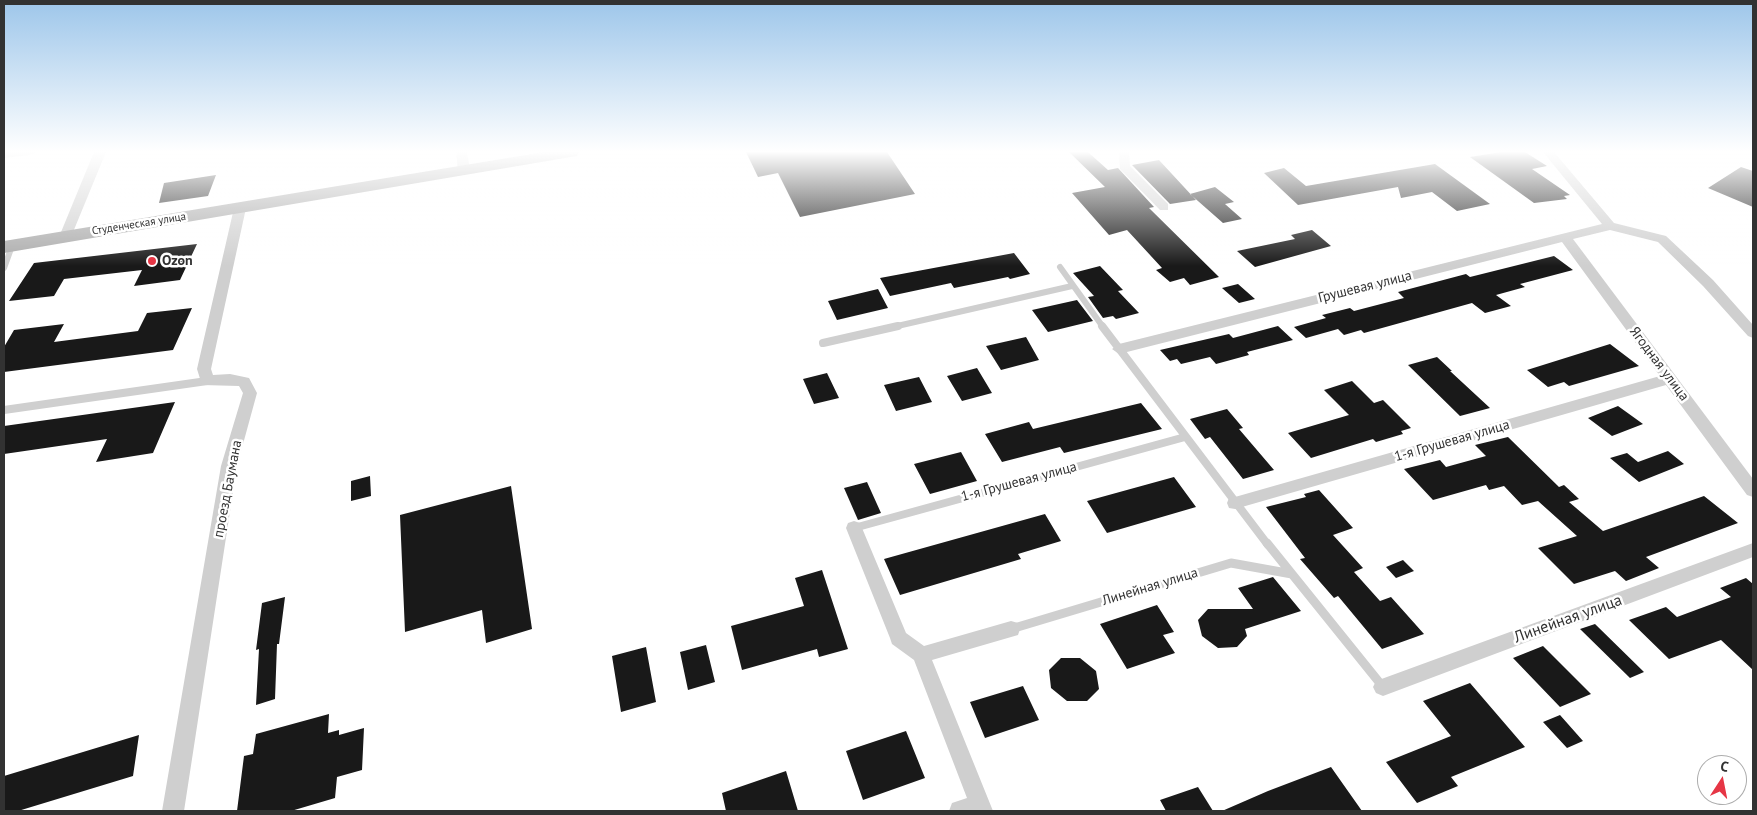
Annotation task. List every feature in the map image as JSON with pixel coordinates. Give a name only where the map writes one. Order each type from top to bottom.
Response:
[{"type":"main road","name":"Студенческая улица","points":[[8,246],[346,190]]},
{"type":"street","points":[[65,237],[84,190]]},
{"type":"street","points":[[1147,190],[1164,207]]},
{"type":"street","points":[[1580,190],[1610,226],[1662,239],[1708,283],[1753,333]]},
{"type":"street","points":[[207,381],[204,369],[240,208]]},
{"type":"street","name":"Грушевая улица","points":[[1119,349],[1610,226]]},
{"type":"street","name":"Ягодная улица","points":[[1565,237],[1753,491]]},
{"type":"street","name":"проезд Баумана","points":[[173,811],[229,466],[250,393],[244,382],[230,379],[207,381]]},
{"type":"street","name":"1-я Грушевая улица","points":[[1235,503],[1669,379]]},
{"type":"street","points":[[854,528],[899,638],[921,655],[974,809]]},
{"type":"street","name":"Линейная улица","points":[[1383,687],[1753,550]]},
{"type":"street","points":[[921,655],[1011,629]]},
{"type":"lane","points":[[4,268],[8,246]]},
{"type":"lane","points":[[1060,266],[1072,286],[1235,503],[1383,687]]},
{"type":"lane","points":[[823,343],[1072,286]]},
{"type":"lane","points":[[4,410],[207,381]]},
{"type":"lane","name":"1-я Грушевая улица","points":[[854,528],[1185,437]]},
{"type":"lane","name":"Линейная улица","points":[[1011,629],[1232,563],[1292,574]]},
{"type":"building","points":[[162,190],[210,190],[208,196],[159,203]]},
{"type":"building","points":[[787,190],[912,190],[915,194],[800,217]]},
{"type":"building","points":[[1088,190],[1138,190],[1154,207],[1149,208],[1219,277],[1190,285],[1184,278],[1170,282],[1156,270],[1162,268],[1127,230],[1109,235],[1072,193]]},
{"type":"building","points":[[1156,190],[1187,190],[1196,200],[1170,204]]},
{"type":"building","points":[[1204,190],[1219,190],[1234,202],[1225,204],[1242,219],[1223,223],[1190,194]]},
{"type":"building","points":[[1282,190],[1381,190],[1298,205]]},
{"type":"building","points":[[1399,190],[1471,190],[1490,204],[1457,211],[1432,192],[1401,198]]},
{"type":"building","points":[[1516,190],[1563,190],[1570,195],[1564,196],[1567,199],[1534,203]]},
{"type":"building","points":[[1713,190],[1753,190],[1753,207]]},
{"type":"building","points":[[1312,230],[1331,246],[1255,267],[1237,251],[1295,239],[1291,235]]},
{"type":"building","points":[[197,244],[180,280],[134,286],[142,270],[64,279],[54,296],[9,301],[34,263]]},
{"type":"building","points":[[1014,253],[1030,274],[954,288],[951,283],[890,296],[880,278]]},
{"type":"building","points":[[1554,256],[1573,270],[1520,284],[1525,287],[1496,295],[1511,306],[1485,313],[1472,303],[1364,333],[1361,330],[1344,335],[1338,329],[1306,338],[1294,327],[1326,318],[1322,315],[1350,308],[1354,311],[1404,298],[1398,292],[1466,274],[1470,277]]},
{"type":"building","points":[[1100,266],[1123,290],[1118,291],[1139,313],[1116,319],[1113,316],[1103,318],[1088,297],[1094,296],[1073,273]]},
{"type":"building","points":[[1238,284],[1255,299],[1239,303],[1222,288]]},
{"type":"building","points":[[878,289],[888,308],[837,320],[828,301]]},
{"type":"building","points":[[1077,300],[1093,321],[1048,332],[1032,310]]},
{"type":"building","points":[[192,308],[173,350],[4,372],[4,347],[14,330],[64,324],[54,342],[138,331],[147,313]]},
{"type":"building","points":[[1278,326],[1293,340],[1247,352],[1249,355],[1216,364],[1210,357],[1181,364],[1177,359],[1170,361],[1160,350],[1229,334],[1233,338]]},
{"type":"building","points":[[1026,337],[1039,360],[1001,370],[986,346]]},
{"type":"building","points":[[1610,344],[1639,366],[1569,386],[1564,382],[1548,387],[1527,370]]},
{"type":"building","points":[[1437,357],[1490,408],[1460,416],[1408,365]]},
{"type":"building","points":[[977,368],[992,393],[962,401],[947,376]]},
{"type":"building","points":[[827,373],[839,398],[814,404],[803,379]]},
{"type":"building","points":[[919,377],[932,402],[896,411],[884,385]]},
{"type":"building","points":[[1352,381],[1374,403],[1383,400],[1411,428],[1401,431],[1403,434],[1376,442],[1373,439],[1311,458],[1288,433],[1349,415],[1324,390]]},
{"type":"building","points":[[175,402],[153,453],[96,462],[107,439],[4,454],[4,426]]},
{"type":"building","points":[[1141,403],[1162,429],[1064,453],[1060,447],[1002,462],[985,434],[1029,422],[1033,429]]},
{"type":"building","points":[[1618,406],[1643,424],[1612,436],[1588,418]]},
{"type":"building","points":[[1227,409],[1243,428],[1239,429],[1274,470],[1243,479],[1210,437],[1205,439],[1190,419]]},
{"type":"building","points":[[1508,437],[1559,487],[1564,485],[1579,499],[1569,502],[1603,531],[1704,496],[1738,523],[1646,557],[1659,568],[1626,581],[1615,571],[1574,584],[1538,548],[1577,536],[1538,501],[1522,505],[1504,486],[1489,490],[1486,485],[1433,500],[1404,469],[1440,460],[1446,467],[1486,456],[1475,445]]},
{"type":"building","points":[[1668,451],[1684,464],[1639,482],[1610,458],[1627,453],[1638,462]]},
{"type":"building","points":[[961,452],[977,481],[930,494],[914,464]]},
{"type":"building","points":[[370,476],[371,496],[351,501],[351,481]]},
{"type":"building","points":[[1174,477],[1196,507],[1107,533],[1087,501]]},
{"type":"building","points":[[867,482],[881,513],[858,520],[844,488]]},
{"type":"building","points":[[511,486],[532,629],[486,643],[482,610],[405,632],[400,515]]},
{"type":"building","points":[[1319,490],[1353,528],[1333,535],[1363,568],[1354,572],[1380,601],[1391,597],[1424,634],[1382,649],[1338,596],[1334,598],[1300,559],[1305,558],[1266,507],[1306,497],[1304,494]]},
{"type":"building","points":[[1045,514],[1061,541],[1018,554],[1021,559],[900,595],[884,559]]},
{"type":"building","points":[[1403,560],[1414,571],[1396,578],[1386,567]]},
{"type":"building","points":[[822,570],[848,649],[819,657],[817,649],[742,670],[731,626],[804,606],[795,578]]},
{"type":"building","points":[[1273,577],[1301,611],[1245,629],[1247,636],[1237,647],[1218,648],[1202,636],[1198,620],[1208,609],[1253,609],[1238,588]]},
{"type":"building","points":[[1746,578],[1753,584],[1753,670],[1721,640],[1669,659],[1629,620],[1666,607],[1677,617],[1731,597],[1720,588]]},
{"type":"building","points":[[285,597],[279,644],[277,644],[275,699],[256,705],[259,649],[256,650],[262,603]]},
{"type":"building","points":[[1157,605],[1174,632],[1163,635],[1175,653],[1127,669],[1100,624]]},
{"type":"building","points":[[1595,624],[1644,672],[1630,678],[1580,629]]},
{"type":"building","points":[[706,645],[715,682],[688,690],[680,652]]},
{"type":"building","points":[[1543,646],[1591,694],[1560,707],[1513,658]]},
{"type":"building","points":[[646,647],[656,702],[621,712],[612,656]]},
{"type":"building","points":[[1061,658],[1080,658],[1096,671],[1099,689],[1087,701],[1067,701],[1051,688],[1049,670]]},
{"type":"building","points":[[1470,683],[1525,747],[1451,777],[1458,786],[1417,803],[1386,762],[1451,736],[1423,701]]},
{"type":"building","points":[[1023,686],[1039,720],[985,738],[970,702]]},
{"type":"building","points":[[329,714],[328,733],[339,730],[339,735],[364,728],[362,770],[337,777],[335,798],[291,811],[237,811],[244,756],[253,754],[256,734]]},
{"type":"building","points":[[1560,715],[1583,741],[1567,748],[1543,722]]},
{"type":"building","points":[[906,731],[925,778],[863,800],[846,751]]},
{"type":"building","points":[[139,735],[133,776],[18,811],[4,811],[4,776]]},
{"type":"building","points":[[1331,767],[1362,811],[1222,811],[1268,791]]},
{"type":"building","points":[[786,771],[798,811],[726,811],[722,793]]},
{"type":"building","points":[[1198,787],[1213,811],[1166,811],[1160,800]]},
{"type":"place","name":"Ozon","points":[[152,261]]}]
